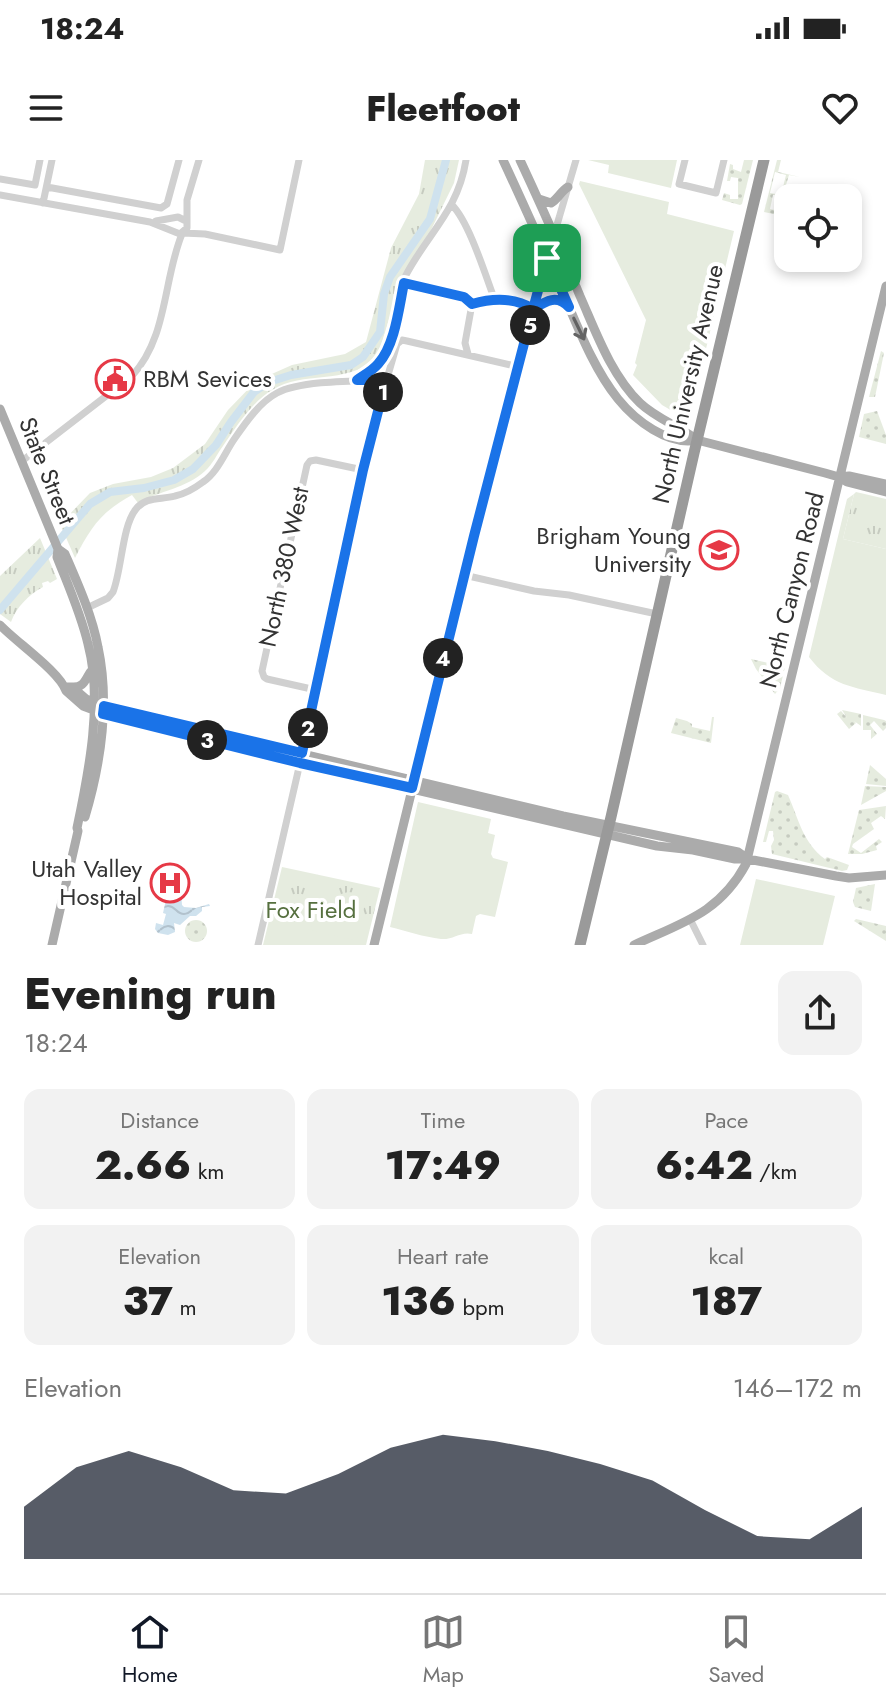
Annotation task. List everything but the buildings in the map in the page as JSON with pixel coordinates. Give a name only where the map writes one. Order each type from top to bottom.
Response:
[{"type":"highway","name":"North University Avenue","points":[[580,945],[764,160]]},
{"type":"main road","points":[[503,160],[606,382],[628,410],[644,423],[672,438],[687,442],[697,440]]},
{"type":"main road","points":[[520,160],[603,348],[622,381],[641,404],[697,440],[839,477],[847,482],[885,486]]},
{"type":"main road","points":[[537,196],[543,202],[551,203],[568,187]]},
{"type":"main road","points":[[374,945],[464,575],[554,236]]},
{"type":"main road","name":"North Canyon Road","points":[[690,919],[722,898],[748,859],[886,286]]},
{"type":"main road","points":[[533,309],[553,299],[569,307]]},
{"type":"main road","name":"State Street","points":[[0,409],[58,549],[57,557],[66,566],[77,599],[89,645],[99,709]]},
{"type":"main road","points":[[52,945],[78,831],[99,709],[102,664],[87,608],[77,599]]},
{"type":"main road","points":[[2,627],[69,687],[84,684],[93,669]]},
{"type":"main road","points":[[69,687],[66,691],[82,705],[244,749],[301,758],[412,788],[516,805],[657,846],[849,878],[881,875],[886,868]]},
{"type":"main road","points":[[99,709],[197,728],[367,778],[536,817],[738,852],[748,859]]},
{"type":"main road","points":[[634,945],[690,919]]},
{"type":"street","points":[[32,201],[40,160]]},
{"type":"street","points":[[43,203],[52,160]]},
{"type":"street","points":[[47,187],[161,208],[167,204],[179,160]]},
{"type":"street","points":[[0,195],[150,222],[177,232],[205,234],[280,250],[299,160]]},
{"type":"street","points":[[357,380],[380,363],[384,355],[405,277],[452,205],[466,160]]},
{"type":"street","points":[[554,236],[576,160]]},
{"type":"street","points":[[685,160],[679,184],[716,193],[724,160]]},
{"type":"street","points":[[177,232],[186,230],[187,200],[196,162]]},
{"type":"street","points":[[0,179],[35,185]]},
{"type":"street","points":[[22,461],[132,376],[151,349],[174,253],[177,232],[170,224],[187,200]]},
{"type":"street","points":[[452,205],[458,211],[494,298]]},
{"type":"street","points":[[150,222],[182,218],[205,234]]},
{"type":"street","points":[[404,283],[464,297],[472,304]]},
{"type":"street","points":[[472,304],[494,298],[525,303],[533,309]]},
{"type":"street","points":[[468,354],[465,343],[472,304]]},
{"type":"street","points":[[258,945],[363,470],[397,344],[402,340],[519,367]]},
{"type":"street","points":[[87,608],[108,598],[115,587],[131,516],[140,504],[147,500],[174,497],[205,481],[264,402],[275,394],[298,386],[386,380]]},
{"type":"street","name":"North 380 West","points":[[316,690],[264,677],[262,671],[308,463],[313,460],[363,470]]},
{"type":"street","points":[[464,575],[657,614]]},
{"type":"street","points":[[77,599],[101,601]]},
{"type":"street","points":[[690,919],[703,945]]},
{"type":"green space","points":[[425,160],[459,160],[454,183],[429,234],[403,274],[377,358],[351,372],[297,380],[272,390],[245,415],[213,462],[198,477],[138,503],[132,495],[121,501],[98,521],[75,558],[60,524],[90,493],[173,468],[205,444],[228,410],[256,381],[292,365],[345,354],[366,342],[391,248],[419,194]]},
{"type":"green space","points":[[588,160],[677,160],[671,188],[608,173],[609,165]]},
{"type":"green space","points":[[744,160],[753,160],[742,204],[722,200],[724,193],[730,195],[730,199],[738,199],[738,178],[731,177],[727,181],[730,164],[741,172]]},
{"type":"green space","points":[[777,160],[781,160],[778,172],[800,177],[789,175],[784,184],[786,175],[775,172],[770,193],[774,194],[770,209],[774,210],[774,214],[764,212]]},
{"type":"green space","points":[[580,181],[669,202],[667,214],[734,231],[690,416],[686,419],[662,405],[633,375],[646,320]]},
{"type":"green space","points":[[881,351],[884,353],[875,397],[869,397]]},
{"type":"green space","points":[[877,411],[886,444],[859,437],[864,414]]},
{"type":"green space","points":[[856,492],[886,499],[886,549],[843,539]]},
{"type":"green space","points":[[854,494],[843,539],[886,549],[886,695],[834,680],[809,657],[847,499]]},
{"type":"green space","points":[[40,538],[57,579],[42,583],[43,587],[24,602],[11,622],[0,614],[0,576]]},
{"type":"green space","points":[[751,659],[785,667],[780,688],[775,694],[756,669]]},
{"type":"green space","points":[[842,710],[861,714],[861,726],[854,721],[856,723],[849,729],[837,714],[841,711],[847,718]]},
{"type":"green space","points":[[863,715],[886,721],[886,728],[883,731],[874,721],[870,725],[877,734],[871,739],[871,730],[863,730]]},
{"type":"green space","points":[[712,717],[711,743],[671,733],[676,718],[687,721],[692,727],[710,731]]},
{"type":"green space","points":[[870,765],[886,779],[886,786],[866,784]]},
{"type":"green space","points":[[865,786],[886,787],[886,791],[861,805]]},
{"type":"green space","points":[[777,791],[788,795],[811,846],[825,859],[827,857],[849,865],[847,870],[772,854],[773,831],[769,831],[766,842],[763,842]]},
{"type":"green space","points":[[418,802],[491,819],[488,833],[495,835],[491,854],[493,858],[508,862],[495,917],[476,916],[472,934],[441,939],[390,927]]},
{"type":"green space","points":[[886,806],[885,819],[881,816],[871,823],[874,829],[852,847],[861,853],[879,839],[882,842],[876,846],[877,850],[862,854],[848,854],[859,810]]},
{"type":"green space","name":"Fox Field","points":[[282,867],[380,888],[366,945],[263,945]]},
{"type":"green space","points":[[756,879],[835,896],[823,945],[740,945]]},
{"type":"green space","points":[[875,884],[871,911],[855,907],[856,888]]},
{"type":"green space","points":[[349,892],[367,895],[357,938],[353,940],[310,930],[324,905],[334,897]]},
{"type":"green space","points":[[279,901],[314,909],[305,945],[268,945]]},
{"type":"green space","points":[[196,920],[204,923],[207,931],[204,939],[196,942],[188,939],[185,931],[188,923]]},
{"type":"green space","points":[[854,921],[886,926],[886,941]]},
{"type":"water","points":[[170,888],[181,892],[184,907],[210,906],[202,907],[196,916],[190,916],[180,925],[174,923],[175,932],[168,935],[155,929],[156,923],[163,925],[165,894]]},
{"type":"waterway","points":[[0,610],[90,504],[110,492],[174,480],[193,469],[216,445],[254,392],[269,382],[351,365],[363,357],[380,332],[384,294],[390,277],[430,219],[446,160]]},
{"type":"place","name":"RBM Sevices","points":[[115,379]]},
{"type":"place","name":"Brigham Young University","points":[[719,550]]},
{"type":"place","name":"Utah Valley Hospital","points":[[170,883]]},
{"type":"route","points":[[547,258],[533,309],[525,303],[498,298],[472,304],[464,297],[404,283],[387,349],[380,363],[357,380],[386,380],[363,470],[302,753],[104,706],[103,714],[412,788],[533,309],[553,299],[569,307],[547,258]]}]
